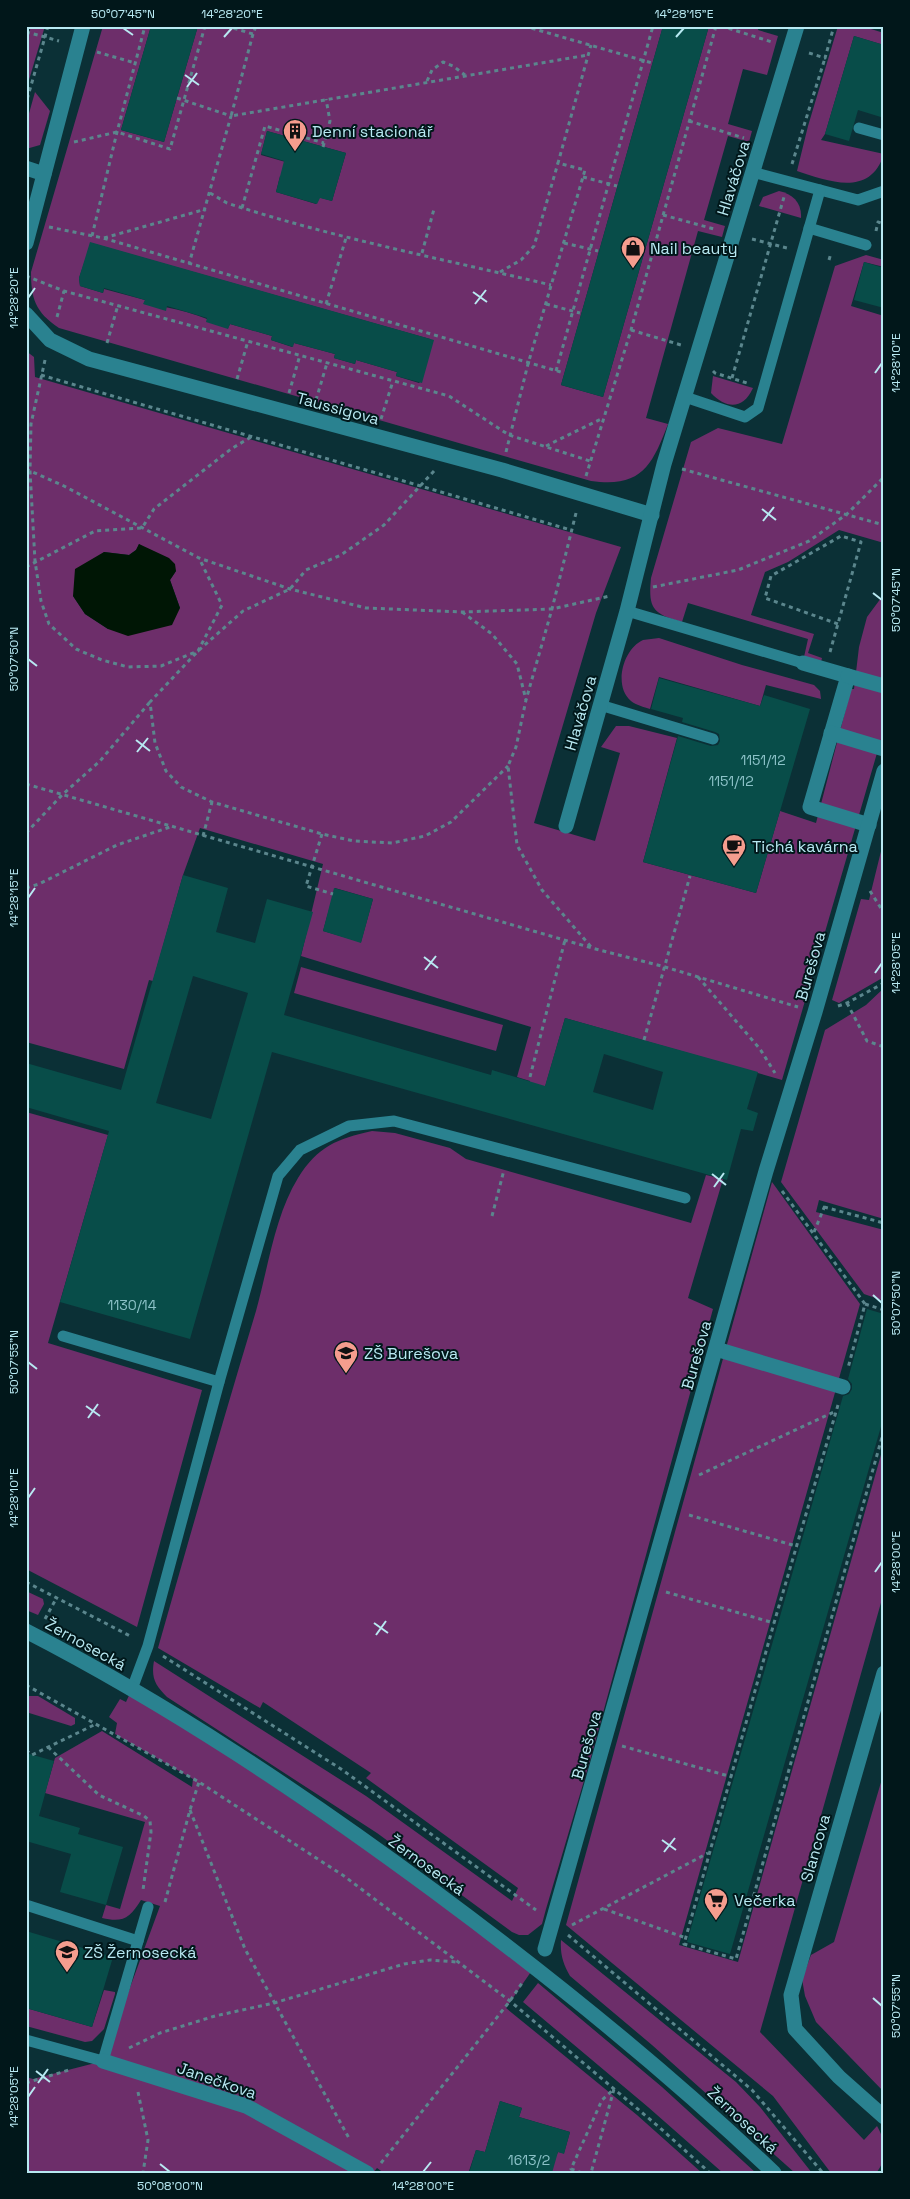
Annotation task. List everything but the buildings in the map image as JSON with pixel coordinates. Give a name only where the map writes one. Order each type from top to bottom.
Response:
[{"type":"street","points":[[26,243],[83,26]]},
{"type":"street","name":"Hlaváčova","points":[[566,826],[627,611],[664,464],[797,26]]},
{"type":"street","points":[[26,168],[44,174]]},
{"type":"street","name":"Taussigova","points":[[26,314],[50,340],[101,362],[502,470],[652,515]]},
{"type":"street","points":[[804,663],[884,686]]},
{"type":"street","points":[[848,676],[810,807],[869,825]]},
{"type":"street","points":[[831,733],[884,749]]},
{"type":"street","name":"Burešova","points":[[545,1949],[558,1927],[605,1741],[670,1510],[766,1171],[815,1012],[884,771]]},
{"type":"street","points":[[716,1349],[843,1387]]},
{"type":"street","name":"Žernosecká","points":[[26,1631],[132,1689],[261,1769],[380,1851],[535,1966],[711,2113],[774,2173]]},
{"type":"street","name":"Slancova","points":[[884,1673],[791,1995],[795,2029],[839,2077],[884,2117]]},
{"type":"street","name":"Janečkova","points":[[103,2061],[246,2106],[373,2169]]},
{"type":"lane","points":[[859,128],[884,135]]},
{"type":"lane","points":[[752,172],[858,200],[884,191]]},
{"type":"lane","points":[[685,397],[745,417],[758,408],[820,190]]},
{"type":"lane","points":[[809,228],[866,245]]},
{"type":"lane","points":[[627,611],[804,663]]},
{"type":"lane","points":[[600,705],[714,739]]},
{"type":"lane","points":[[132,1689],[148,1646],[219,1382],[278,1176],[300,1150],[349,1126],[394,1121],[685,1198]]},
{"type":"lane","points":[[63,1336],[219,1382]]},
{"type":"lane","points":[[26,1905],[138,1941]]},
{"type":"lane","points":[[103,2061],[148,1907]]},
{"type":"lane","name":"Janečkova","points":[[26,2040],[103,2061]]},
{"type":"path","points":[[26,103],[48,26]]},
{"type":"path","points":[[92,236],[145,26]]},
{"type":"path","points":[[51,147],[117,132],[170,149],[205,26]]},
{"type":"path","points":[[226,26],[253,34]]},
{"type":"path","points":[[189,264],[256,26]]},
{"type":"path","points":[[524,26],[652,62]]},
{"type":"path","points":[[556,371],[653,26]]},
{"type":"path","points":[[150,702],[155,744],[166,771],[181,787],[212,802],[322,834],[354,841],[392,843],[425,836],[451,822],[508,766],[516,747],[526,700],[552,609],[590,461],[631,330],[716,26]]},
{"type":"path","points":[[26,32],[61,42]]},
{"type":"path","points":[[499,272],[521,260],[534,246],[590,45]]},
{"type":"path","points":[[95,52],[135,63]]},
{"type":"path","points":[[177,98],[231,116],[588,55]]},
{"type":"path","points":[[732,378],[789,181],[795,150],[825,58]]},
{"type":"path","points":[[427,82],[432,70],[443,62],[453,66],[465,75]]},
{"type":"path","points":[[323,147],[330,121],[326,99]]},
{"type":"path","points":[[689,122],[762,143]]},
{"type":"path","points":[[242,208],[265,126],[324,142]]},
{"type":"path","points":[[502,470],[509,435],[528,364],[585,170],[558,163]]},
{"type":"path","points":[[583,177],[617,186]]},
{"type":"path","points":[[210,193],[227,203],[242,208],[346,238],[551,284]]},
{"type":"path","points":[[103,238],[206,209]]},
{"type":"path","points":[[422,254],[434,209]]},
{"type":"path","points":[[663,215],[790,249]]},
{"type":"path","points":[[30,223],[103,238],[564,373]]},
{"type":"path","points":[[326,304],[346,238]]},
{"type":"path","points":[[564,243],[598,251]]},
{"type":"path","points":[[26,276],[64,291],[449,396],[509,435],[590,461]]},
{"type":"path","points":[[64,291],[50,340],[31,424],[28,470],[35,561],[41,600],[49,624],[76,648],[102,660],[128,667],[161,666],[198,651],[222,606],[199,558]]},
{"type":"path","points":[[546,304],[580,313]]},
{"type":"path","points":[[101,362],[118,305]]},
{"type":"path","points":[[631,330],[698,350],[715,373],[764,388]]},
{"type":"path","points":[[232,397],[248,341]]},
{"type":"path","points":[[284,412],[300,355]]},
{"type":"path","points":[[310,418],[327,363]]},
{"type":"path","points":[[42,376],[571,530]]},
{"type":"path","points":[[376,436],[393,381]]},
{"type":"path","points":[[545,446],[604,418]]},
{"type":"path","points":[[142,528],[154,509],[231,449],[252,436]]},
{"type":"path","points":[[26,834],[62,795],[100,761],[150,702],[198,651],[243,611],[290,589],[306,570],[340,555],[384,525],[447,455]]},
{"type":"path","points":[[664,464],[884,525]]},
{"type":"path","points":[[28,470],[64,486],[199,558],[290,589],[366,608],[462,612],[552,609],[738,570],[809,541],[847,514],[884,477]]},
{"type":"path","points":[[26,567],[95,532],[142,528]]},
{"type":"path","points":[[825,669],[838,624],[861,542],[841,536],[771,576],[765,598],[838,624]]},
{"type":"path","points":[[462,612],[492,634],[517,664],[526,700]]},
{"type":"path","points":[[508,766],[518,845],[542,890],[592,948]]},
{"type":"path","points":[[26,784],[592,948],[698,976],[815,1012],[847,1003],[884,982]]},
{"type":"path","points":[[203,836],[212,802]]},
{"type":"path","points":[[26,888],[40,884],[117,845],[172,827]]},
{"type":"path","points":[[322,834],[306,886],[333,894]]},
{"type":"path","points":[[644,1040],[690,876]]},
{"type":"path","points":[[530,1077],[565,940]]},
{"type":"path","points":[[698,976],[760,1049],[789,1096]]},
{"type":"path","points":[[847,1003],[867,1041],[884,1047]]},
{"type":"path","points":[[492,1216],[504,1170]]},
{"type":"path","points":[[766,1171],[865,1304],[884,1310]]},
{"type":"path","points":[[813,1233],[825,1205],[884,1223]]},
{"type":"path","points":[[865,1304],[732,1777],[708,1853],[684,1944],[736,1959],[884,1430]]},
{"type":"path","points":[[677,1486],[836,1410]]},
{"type":"path","points":[[670,1510],[796,1546]]},
{"type":"path","points":[[26,1582],[148,1646],[341,1768],[558,1927],[752,2090],[823,2173]]},
{"type":"path","points":[[649,1587],[774,1623]]},
{"type":"path","points":[[26,1685],[199,1782],[344,1876],[510,2001],[710,2173]]},
{"type":"path","points":[[26,1750],[32,1755],[97,1724]]},
{"type":"path","points":[[605,1741],[732,1777]]},
{"type":"path","points":[[48,1747],[99,1794],[144,1816],[150,1821],[151,1832],[143,1895],[148,1907]]},
{"type":"path","points":[[190,1810],[245,1949],[350,2140]]},
{"type":"path","points":[[558,1927],[603,1908],[708,1853]]},
{"type":"path","points":[[603,1908],[686,1938]]},
{"type":"path","points":[[128,2049],[160,2033],[215,2016],[274,2003],[404,1964],[430,1960],[457,1962]]},
{"type":"path","points":[[373,2169],[510,2001],[527,1976]]},
{"type":"path","points":[[131,2070],[148,2140],[143,2173]]},
{"type":"path","points":[[582,2173],[571,2169],[602,2100],[614,2089]]},
{"type":"path","points":[[591,2173],[614,2089]]},
{"type":"shaded area","points":[[31,26],[45,26],[26,90],[26,44]]},
{"type":"shaded area","points":[[103,26],[151,26],[121,130],[164,142],[198,26],[663,26],[561,385],[603,397],[709,26],[759,26],[758,30],[778,36],[767,75],[743,69],[728,124],[752,131],[749,142],[728,136],[704,220],[725,226],[722,237],[698,231],[646,418],[668,424],[650,462],[642,471],[622,481],[591,481],[59,328],[44,316],[36,304],[32,289],[31,272]],"holes":[[[267,131],[346,153],[332,201],[318,197],[316,204],[276,192],[280,176],[324,173],[261,155]],[[91,243],[430,339],[421,381],[419,383],[396,376],[397,372],[356,360],[355,364],[334,358],[335,354],[294,343],[292,347],[271,340],[272,336],[230,324],[228,328],[187,312],[144,304],[145,300],[104,289],[103,293],[80,286],[79,278]]]},
{"type":"shaded area","points":[[838,26],[861,26],[884,33],[884,45],[854,36],[825,134],[821,140],[884,154],[878,168],[869,177],[847,183],[834,182],[797,171],[808,126]]},
{"type":"shaded area","points":[[35,92],[50,111],[40,145],[26,149],[26,124]]},
{"type":"shaded area","points":[[779,191],[788,194],[796,200],[800,208],[801,218],[759,206],[763,197]]},
{"type":"shaded area","points":[[866,255],[884,260],[884,267],[864,262],[851,306],[884,316],[884,543],[839,530],[788,562],[765,572],[751,615],[814,634],[808,653],[822,658],[821,662],[804,657],[808,639],[688,603],[682,622],[664,616],[654,609],[650,597],[651,578],[691,442],[718,428],[782,444],[835,266]]},
{"type":"shaded area","points":[[26,351],[34,357],[35,377],[621,547],[596,613],[534,823],[595,841],[620,753],[601,747],[616,726],[629,726],[677,738],[643,862],[756,893],[780,811],[816,823],[851,689],[854,689],[859,647],[867,617],[884,594],[884,729],[782,1080],[565,1018],[534,1125],[519,1121],[530,1081],[517,1077],[531,1027],[301,956],[323,864],[200,828],[183,875],[153,981],[149,980],[124,1069],[26,1042]],"holes":[[[139,544],[176,571],[170,580],[180,608],[108,629],[85,614],[73,596],[104,552],[129,555],[136,550]],[[335,888],[373,899],[361,942],[323,931]]]},
{"type":"shaded area","points":[[713,376],[753,388],[744,400],[734,405],[728,404],[722,402],[711,393]]},
{"type":"shaded area","points":[[139,544],[169,558],[175,564],[176,571],[170,580],[180,608],[172,625],[128,636],[108,629],[85,614],[73,596],[75,569],[104,552],[129,555],[136,550]]},
{"type":"shaded area","points":[[659,638],[742,665],[814,685],[820,691],[821,699],[766,685],[760,706],[659,677],[650,709],[640,706],[631,701],[622,686],[623,668],[630,651],[636,645],[643,640]]},
{"type":"shaded area","points":[[884,839],[884,977],[839,1003],[832,1000],[861,899],[869,900]]},
{"type":"shaded area","points":[[301,967],[503,1025],[496,1051],[294,993]]},
{"type":"shaded area","points":[[884,988],[884,1219],[819,1200],[816,1212],[884,1230],[884,1301],[864,1294],[781,1182],[825,1030],[866,1005]]},
{"type":"shaded area","points":[[26,1112],[108,1135],[48,1343],[202,1390],[137,1627],[26,1569]]},
{"type":"shaded area","points":[[372,1131],[395,1133],[450,1148],[466,1159],[691,1223],[706,1175],[723,1179],[688,1298],[713,1309],[591,1757],[542,1924],[528,1935],[519,1935],[512,1932],[377,1833],[167,1697],[159,1689],[153,1672],[154,1661],[366,1796],[512,1901],[518,1888],[366,1778],[371,1773],[263,1702],[260,1708],[158,1648],[256,1311],[283,1208],[305,1167],[321,1151],[348,1137]]},
{"type":"shaded area","points":[[772,1182],[860,1304],[679,1945],[738,1962],[884,1444],[884,1592],[760,2032],[864,2140],[877,2126],[884,2144],[884,2156],[876,2173],[831,2173],[773,2096],[566,1925]]},
{"type":"shaded area","points":[[26,1591],[43,1599],[44,1604],[38,1615],[26,1610]]},
{"type":"shaded area","points":[[132,1689],[535,1966],[506,2008],[637,2115],[702,2173],[548,2173],[558,2152],[564,2153],[570,2132],[519,2117],[522,2108],[500,2101],[485,2152],[476,2150],[469,2171],[473,2173],[384,2173],[377,2168],[373,2173],[26,2173],[26,2077],[33,2079],[103,2061],[160,1906],[141,1900],[125,1918],[115,1920],[102,1918],[106,1905],[120,1909],[145,1822],[45,1793],[55,1758],[102,1731],[192,1787],[193,1779],[115,1734],[117,1723],[109,1717],[120,1699],[126,1702]]},
{"type":"shaded area","points":[[26,1696],[38,1696],[75,1718],[75,1724],[71,1726],[26,1712]]},
{"type":"shaded area","points":[[884,1772],[884,2092],[816,2022],[805,1996],[802,1979],[811,1955],[834,1942]]},
{"type":"shaded area","points":[[561,1940],[736,2082],[760,2107],[812,2173],[795,2173],[652,2045],[570,1976],[562,1959]]},
{"type":"shaded area","points":[[538,1983],[662,2087],[756,2173],[723,2173],[523,2002]]},
{"type":"shaded area","points":[[104,1990],[115,1992],[115,1994],[104,2029],[92,2041],[85,2042],[26,2026],[26,2008],[92,2027]]},
{"type":"place","name":"Denní stacionář","points":[[295,152]]},
{"type":"place","name":"Nail beauty","points":[[633,269]]},
{"type":"place","name":"Tichá kavárna","points":[[734,867]]},
{"type":"place","name":"ZŠ Burešova","points":[[346,1374]]},
{"type":"place","name":"Večerka","points":[[716,1921]]},
{"type":"place","name":"ZŠ Žernosecká","points":[[67,1973]]}]
